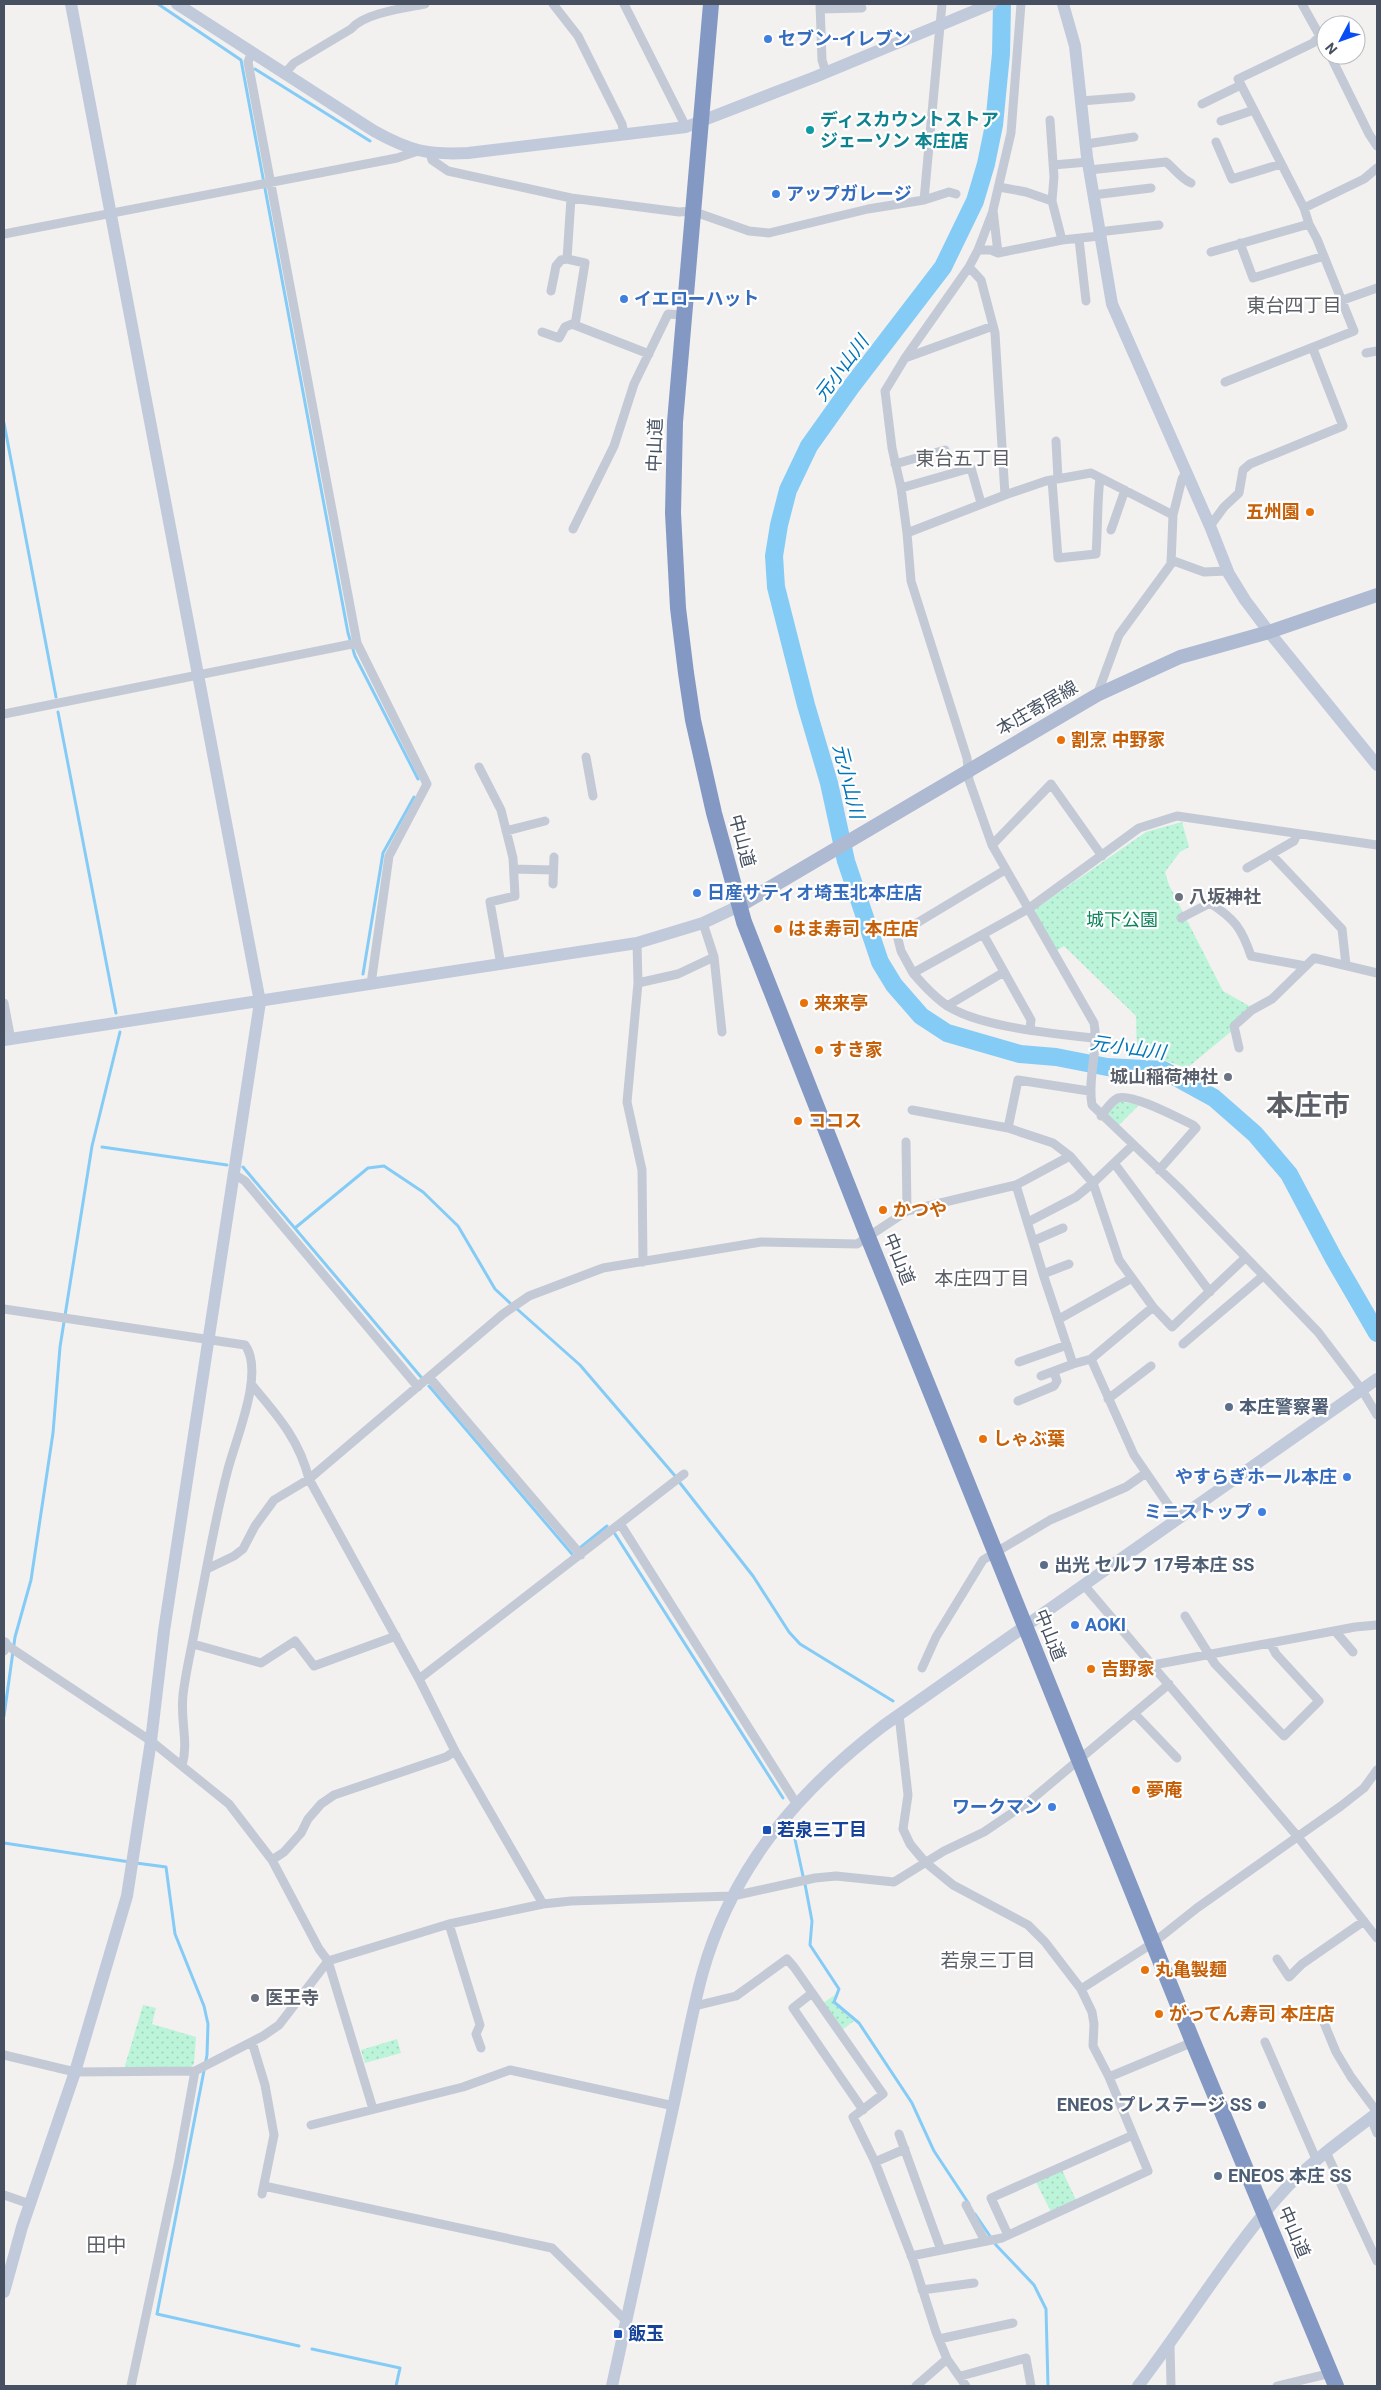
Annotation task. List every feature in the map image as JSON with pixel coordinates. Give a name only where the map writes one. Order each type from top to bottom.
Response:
[{"type":"highway","name":"中山道","points":[[711,4],[693,125],[692,211],[675,422],[673,513],[678,608],[693,720],[714,813],[739,906],[868,1237],[1193,2042],[1333,2380]]},
{"type":"main road","name":"本庄寄居線","points":[[739,906],[1097,695],[1180,657],[1269,632],[1377,596]]},
{"type":"street","points":[[4,2292],[30,2204],[75,2072],[127,1896],[151,1741],[166,1621],[260,1002],[200,676],[71,4]]},
{"type":"street","points":[[177,4],[374,131],[402,146],[424,152],[448,171],[571,198],[679,212],[692,211],[749,231],[769,233],[868,209],[924,200],[949,192],[956,194]]},
{"type":"street","points":[[285,73],[294,63],[350,29],[356,23],[373,16],[426,4]]},
{"type":"street","points":[[553,4],[578,36],[622,124],[624,134]]},
{"type":"street","points":[[624,4],[693,125]]},
{"type":"street","points":[[924,200],[942,4]]},
{"type":"street","points":[[1021,4],[1011,133],[993,210],[978,250],[969,267],[905,358],[886,392],[895,464],[901,488],[907,533],[911,581],[964,750],[969,780],[992,845],[1094,1023],[1089,1090],[1092,1105],[1101,1116],[1179,1188],[1318,1332],[1362,1390],[1377,1415]]},
{"type":"street","points":[[1063,4],[1075,46],[1088,166],[1112,304],[1228,571],[1245,600],[1269,632],[1377,765]]},
{"type":"street","points":[[1302,4],[1316,29]]},
{"type":"street","points":[[4,234],[424,152],[468,153],[693,125],[826,73],[987,5]]},
{"type":"street","points":[[826,73],[822,60],[820,6],[862,8]]},
{"type":"street","points":[[1225,382],[1313,349],[1354,331],[1304,208],[1238,79],[1316,40]]},
{"type":"street","points":[[252,52],[248,62],[356,643],[427,784],[389,856],[371,984]]},
{"type":"street","points":[[1335,65],[1368,134],[1377,146]]},
{"type":"street","points":[[1202,104],[1241,85]]},
{"type":"street","points":[[1081,101],[1131,97]]},
{"type":"street","points":[[1222,121],[1254,110]]},
{"type":"street","points":[[1050,120],[1053,165],[1052,201],[1062,240]]},
{"type":"street","points":[[1086,144],[1134,137]]},
{"type":"street","points":[[1216,142],[1232,179],[1281,164]]},
{"type":"street","points":[[1053,165],[1088,166],[1166,162],[1174,168],[1182,179],[1192,183]]},
{"type":"street","points":[[1304,208],[1364,179],[1377,168]]},
{"type":"street","points":[[998,187],[1026,192],[1052,201]]},
{"type":"street","points":[[1093,195],[1151,188]]},
{"type":"street","points":[[567,259],[571,198]]},
{"type":"street","points":[[993,210],[998,254]]},
{"type":"street","points":[[978,250],[991,250],[998,254],[1062,240],[1079,239],[1159,224]]},
{"type":"street","points":[[1211,252],[1309,224]]},
{"type":"street","points":[[1079,239],[1086,301]]},
{"type":"street","points":[[1240,243],[1253,278],[1324,256]]},
{"type":"street","points":[[551,291],[556,266],[561,260],[567,259],[585,263],[574,325]]},
{"type":"street","points":[[969,267],[981,280],[993,326],[1005,495]]},
{"type":"street","points":[[1343,300],[1377,288]]},
{"type":"street","points":[[573,529],[614,446],[634,384],[668,314],[683,315]]},
{"type":"street","points":[[542,332],[559,338],[564,327],[574,325],[649,354]]},
{"type":"street","points":[[905,358],[993,326]]},
{"type":"street","points":[[1210,526],[1224,507],[1239,493],[1243,470],[1250,464],[1343,426],[1313,349]]},
{"type":"street","points":[[1366,353],[1377,351]]},
{"type":"street","points":[[1056,441],[1055,479],[1058,558],[1096,554],[1098,528],[1096,512],[1100,478]]},
{"type":"street","points":[[895,464],[946,450]]},
{"type":"street","points":[[901,488],[971,468],[981,503]]},
{"type":"street","points":[[1097,695],[1119,635],[1171,564],[1173,515],[1182,478],[1186,472]]},
{"type":"street","points":[[907,533],[1005,495],[1055,479],[1091,473],[1173,515]]},
{"type":"street","points":[[1111,530],[1125,490]]},
{"type":"street","points":[[1171,560],[1204,572],[1228,571]]},
{"type":"street","points":[[4,714],[200,676],[356,643]]},
{"type":"street","points":[[586,757],[593,796]]},
{"type":"street","points":[[479,767],[501,810],[514,869],[515,896],[490,902],[501,965]]},
{"type":"street","points":[[992,845],[1051,784],[1102,856]]},
{"type":"street","points":[[913,973],[1028,909],[1139,828],[1177,816],[1377,845]]},
{"type":"street","points":[[506,832],[545,820]]},
{"type":"street","points":[[1247,868],[1294,841],[1297,834]]},
{"type":"street","points":[[1272,854],[1342,929],[1346,965]]},
{"type":"street","points":[[553,884],[554,857]]},
{"type":"street","points":[[514,869],[553,870]]},
{"type":"street","points":[[1005,870],[897,935],[901,950],[913,973],[924,986],[947,1006],[970,1017],[1094,1043]]},
{"type":"street","points":[[1181,918],[1210,904],[1232,918],[1243,932],[1251,956],[1306,966]]},
{"type":"street","points":[[4,1003],[7,1040],[113,1022],[260,1002],[637,943],[703,923],[739,906]]},
{"type":"street","points":[[703,923],[714,957],[722,1032]]},
{"type":"street","points":[[983,934],[1031,1020],[1030,1029]]},
{"type":"street","points":[[637,943],[638,983],[627,1102],[642,1170],[643,1262]]},
{"type":"street","points":[[638,983],[678,974],[714,957]]},
{"type":"street","points":[[1239,1048],[1234,1026],[1252,1010],[1272,999],[1314,958],[1377,973]]},
{"type":"street","points":[[947,1006],[1004,972]]},
{"type":"street","points":[[1008,1128],[1018,1080],[1089,1090]]},
{"type":"street","points":[[1101,1116],[1116,1099],[1120,1098],[1142,1102],[1193,1125],[1196,1128],[1159,1170]]},
{"type":"street","points":[[912,1110],[1008,1128],[1053,1142],[1070,1156],[1093,1184],[1119,1260],[1153,1307],[1172,1327],[1245,1258]]},
{"type":"street","points":[[906,1142],[907,1212]]},
{"type":"street","points":[[1028,1222],[1076,1198],[1093,1184],[1132,1145]]},
{"type":"street","points":[[206,1569],[234,1556],[243,1549],[255,1526],[274,1500],[310,1479],[503,1314],[529,1296],[603,1268],[761,1242],[857,1244],[907,1212],[1016,1185],[1070,1156]]},
{"type":"street","points":[[1114,1163],[1210,1292]]},
{"type":"street","points":[[234,1174],[245,1181],[418,1387]]},
{"type":"street","points":[[1016,1185],[1073,1364]]},
{"type":"street","points":[[1033,1241],[1062,1228]]},
{"type":"street","points":[[1043,1274],[1069,1264]]},
{"type":"street","points":[[1183,1344],[1263,1276]]},
{"type":"street","points":[[1059,1319],[1132,1278]]},
{"type":"street","points":[[1041,1376],[1091,1359],[1153,1307]]},
{"type":"street","points":[[4,1309],[245,1345],[252,1358],[252,1384],[228,1469],[206,1569],[183,1696],[183,1723],[187,1750],[182,1766]]},
{"type":"street","points":[[1019,1362],[1067,1345]]},
{"type":"street","points":[[1091,1359],[1134,1455],[1178,1519]]},
{"type":"street","points":[[1108,1400],[1151,1366]]},
{"type":"street","points":[[1018,1401],[1054,1386],[1057,1381],[1054,1372]]},
{"type":"street","points":[[429,1376],[581,1555]]},
{"type":"street","points":[[612,2386],[695,2006],[711,1948],[733,1896],[770,1837],[796,1803],[841,1758],[899,1715],[1377,1379]]},
{"type":"street","points":[[252,1384],[291,1432],[305,1461],[310,1479],[420,1679],[456,1751],[543,1904]]},
{"type":"street","points":[[922,1668],[936,1638],[979,1564],[1050,1520],[1126,1487],[1146,1473]]},
{"type":"street","points":[[420,1679],[621,1525],[684,1474]]},
{"type":"street","points":[[621,1525],[796,1803]]},
{"type":"street","points":[[1084,1585],[1298,1836],[1377,1938]]},
{"type":"street","points":[[1185,1616],[1206,1646],[1215,1664],[1284,1736],[1320,1701],[1276,1654],[1270,1643]]},
{"type":"street","points":[[1153,1665],[1377,1625]]},
{"type":"street","points":[[1335,1631],[1353,1652]]},
{"type":"street","points":[[193,1644],[261,1663],[295,1641],[314,1666],[396,1636]]},
{"type":"street","points":[[4,1646],[151,1741],[229,1804],[272,1860],[319,1949],[328,1961],[373,2109]]},
{"type":"street","points":[[4,2055],[75,2072],[195,2070],[252,2042],[279,2025],[328,1961],[449,1924],[543,1904],[583,1900],[733,1896],[815,1878],[836,1876],[894,1882],[925,1862],[984,1832],[1031,1800],[1135,1714],[1168,1684]]},
{"type":"street","points":[[1135,1714],[1177,1758]]},
{"type":"street","points":[[899,1715],[908,1795],[903,1829],[910,1844],[925,1862],[953,1885],[1028,1926],[1045,1942],[1081,1990],[1092,2012],[1094,2024],[1093,2046],[1109,2077],[1148,2172],[1008,2235],[911,2256]]},
{"type":"street","points":[[272,1860],[284,1852],[301,1833],[308,1819],[321,1804],[334,1795],[446,1758],[456,1751]]},
{"type":"street","points":[[1081,1990],[1153,1942],[1197,1908],[1364,1788],[1377,1770]]},
{"type":"street","points":[[1277,1959],[1289,1977],[1302,1964],[1364,1921]]},
{"type":"street","points":[[449,1924],[480,2025],[476,2034],[481,2048]]},
{"type":"street","points":[[695,2006],[736,1996],[787,1959],[812,1993],[882,2094],[853,2117],[875,2162],[911,2256],[947,2359],[961,2376],[966,2386]]},
{"type":"street","points":[[812,1993],[793,2008],[863,2110]]},
{"type":"street","points":[[1322,2018],[1336,2052],[1375,2114],[1377,2133]]},
{"type":"street","points":[[252,2042],[265,2085],[274,2135],[263,2190],[552,2248],[627,2320]]},
{"type":"street","points":[[1109,2077],[1193,2042]]},
{"type":"street","points":[[1266,2042],[1321,2155],[1377,2261]]},
{"type":"street","points":[[131,2386],[178,2165],[195,2070]]},
{"type":"street","points":[[311,2125],[463,2087],[510,2070],[674,2106]]},
{"type":"street","points":[[1138,2386],[1265,2214],[1321,2155],[1375,2114]]},
{"type":"street","points":[[899,2134],[941,2250]]},
{"type":"street","points":[[1008,2235],[991,2198],[1133,2135]]},
{"type":"street","points":[[875,2162],[905,2149]]},
{"type":"street","points":[[4,2195],[30,2204]]},
{"type":"street","points":[[966,2205],[991,2240]]},
{"type":"street","points":[[922,2290],[974,2283]]},
{"type":"street","points":[[939,2339],[1013,2323]]},
{"type":"street","points":[[1170,2345],[1171,2386]]},
{"type":"street","points":[[961,2376],[1026,2358],[1031,2386]]},
{"type":"street","points":[[916,2386],[947,2359]]},
{"type":"street","points":[[1277,2386],[1333,2380]]},
{"type":"green space","name":"城下公園","points":[[1182,822],[1189,847],[1180,852],[1165,872],[1169,885],[1223,991],[1251,1007],[1239,1025],[1187,1068],[1137,1051],[1136,1016],[1064,946],[1056,951],[1035,909],[1146,832]]},
{"type":"green space","points":[[1119,1101],[1139,1105],[1117,1127],[1107,1114]]},
{"type":"green space","points":[[835,1995],[833,2003],[854,2021],[842,2030],[823,2003]]},
{"type":"green space","points":[[143,2005],[156,2008],[152,2024],[196,2037],[194,2064],[189,2069],[124,2069]]},
{"type":"green space","points":[[397,2039],[401,2053],[365,2063],[361,2050]]},
{"type":"green space","points":[[1062,2170],[1076,2200],[1051,2212],[1036,2182]]},
{"type":"waterway","points":[[158,4],[241,60],[348,633],[355,656],[418,779]]},
{"type":"waterway","name":"元小山川","points":[[1002,4],[1001,54],[994,125],[986,164],[975,201],[943,267],[851,387],[809,446],[788,490],[779,525],[774,556],[776,587],[806,705],[829,783],[846,861],[880,962],[894,985],[921,1016],[947,1033],[1020,1054],[1056,1057],[1107,1067],[1163,1070],[1214,1098],[1255,1134],[1289,1174],[1334,1259],[1377,1333]]},
{"type":"waterway","points":[[255,69],[370,141]]},
{"type":"waterway","points":[[4,423],[56,697]]},
{"type":"waterway","points":[[58,712],[116,1013]]},
{"type":"waterway","points":[[363,974],[383,853],[414,797]]},
{"type":"waterway","points":[[4,1716],[15,1637],[31,1580],[53,1433],[60,1347],[92,1146],[120,1032]]},
{"type":"waterway","points":[[102,1147],[227,1165]]},
{"type":"waterway","points":[[295,1228],[368,1168],[384,1166],[423,1192],[458,1226],[495,1289],[510,1303]]},
{"type":"waterway","points":[[243,1167],[421,1377]]},
{"type":"waterway","points":[[517,1309],[580,1365],[676,1477]]},
{"type":"waterway","points":[[429,1386],[572,1554]]},
{"type":"waterway","points":[[680,1483],[753,1576],[789,1632],[800,1644],[893,1701]]},
{"type":"waterway","points":[[581,1547],[607,1526]]},
{"type":"waterway","points":[[615,1534],[783,1798]]},
{"type":"waterway","points":[[791,1821],[803,1876]]},
{"type":"waterway","points":[[4,1843],[130,1862]]},
{"type":"waterway","points":[[136,1863],[166,1867],[175,1934],[204,2006],[208,2024],[207,2055],[157,2314],[299,2346]]},
{"type":"waterway","points":[[805,1884],[812,1921],[810,1945],[839,1989],[834,2002],[859,2023],[912,2103],[934,2151],[969,2204]]},
{"type":"waterway","points":[[975,2214],[996,2245],[1034,2285],[1046,2309],[1048,2386]]},
{"type":"waterway","points":[[312,2349],[400,2368],[396,2386]]},
{"type":"place","name":"セブン-イレブン","points":[[768,39]]},
{"type":"place","name":"ディスカウントストア ジェーソン 本庄店","points":[[810,130]]},
{"type":"place","name":"アップガレージ","points":[[776,194]]},
{"type":"place","name":"イエローハット","points":[[624,299]]},
{"type":"place","name":"五州園","points":[[1310,512]]},
{"type":"place","name":"割烹 中野家","points":[[1061,740]]},
{"type":"place","name":"日産サティオ埼玉北本庄店","points":[[697,893]]},
{"type":"place","name":"八坂神社","points":[[1179,897]]},
{"type":"place","name":"はま寿司 本庄店","points":[[778,929]]},
{"type":"place","name":"来来亭","points":[[804,1003]]},
{"type":"place","name":"すき家","points":[[819,1050]]},
{"type":"place","name":"城山稲荷神社","points":[[1228,1077]]},
{"type":"place","name":"ココス","points":[[798,1121]]},
{"type":"place","name":"かつや","points":[[883,1210]]},
{"type":"place","name":"本庄警察署","points":[[1229,1407]]},
{"type":"place","name":"しゃぶ葉","points":[[983,1439]]},
{"type":"place","name":"やすらぎホール本庄","points":[[1347,1477]]},
{"type":"place","name":"ミニストップ","points":[[1262,1512]]},
{"type":"place","name":"出光 セルフ 17号本庄 SS","points":[[1044,1565]]},
{"type":"place","name":"AOKI","points":[[1075,1625]]},
{"type":"place","name":"吉野家","points":[[1091,1669]]},
{"type":"place","name":"夢庵","points":[[1136,1790]]},
{"type":"place","name":"ワークマン","points":[[1052,1807]]},
{"type":"place","name":"若泉三丁目","points":[[767,1830]]},
{"type":"place","name":"丸亀製麺","points":[[1145,1970]]},
{"type":"place","name":"医王寺","points":[[255,1998]]},
{"type":"place","name":"がってん寿司 本庄店","points":[[1159,2014]]},
{"type":"place","name":"ENEOS プレステージ SS","points":[[1262,2105]]},
{"type":"place","name":"ENEOS 本庄 SS","points":[[1218,2176]]},
{"type":"place","name":"飯玉","points":[[618,2334]]},
{"type":"district","name":"東台四丁目","points":[[1294,305]]},
{"type":"district","name":"東台五丁目","points":[[963,458]]},
{"type":"district","name":"本庄市","points":[[1308,1105]]},
{"type":"district","name":"本庄四丁目","points":[[982,1278]]},
{"type":"district","name":"若泉三丁目","points":[[988,1960]]},
{"type":"district","name":"田中","points":[[106,2245]]}]
